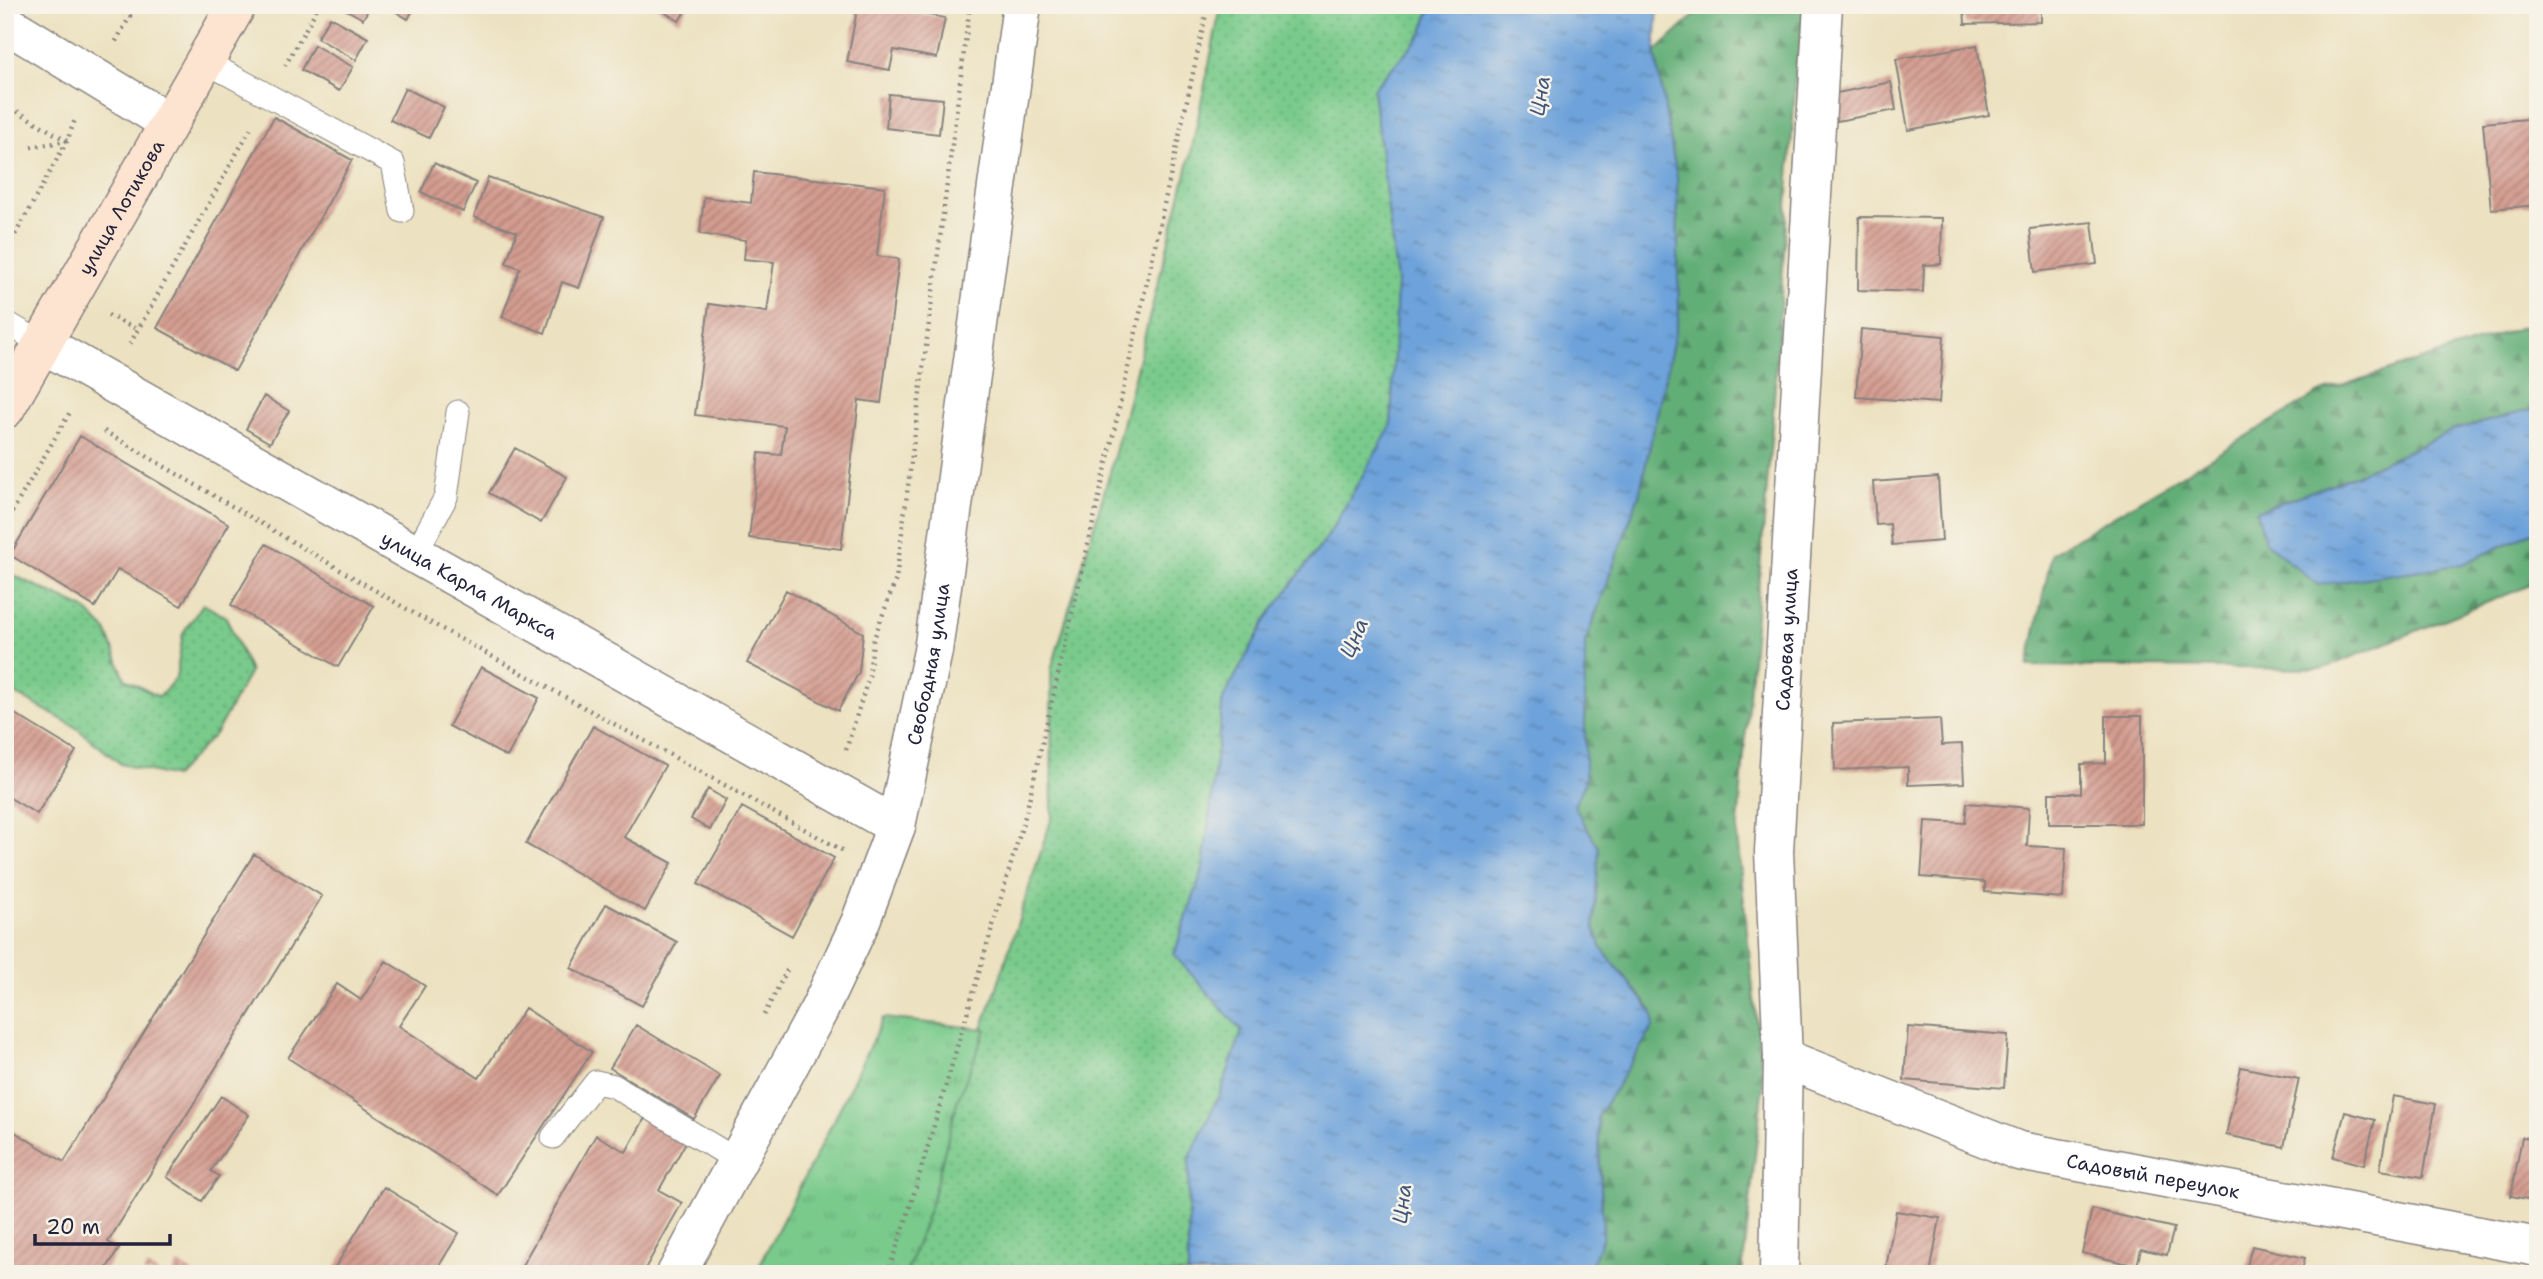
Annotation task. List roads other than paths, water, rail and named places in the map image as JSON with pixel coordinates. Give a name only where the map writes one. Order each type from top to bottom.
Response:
[{"type":"street","name":"улица Лотикова","points":[[5,409],[237,5]]},
{"type":"street","name":"Свободная улица","points":[[676,1274],[819,1010],[860,923],[896,826],[933,651],[1022,5]]},
{"type":"street","name":"Садовая улица","points":[[1779,1274],[1783,1058],[1774,851],[1823,5]]},
{"type":"street","points":[[5,23],[168,122]]},
{"type":"street","name":"улица Карла Маркса","points":[[43,344],[896,826]]},
{"type":"street","name":"Садовый переулок","points":[[1783,1058],[2019,1151],[2538,1247]]},
{"type":"lane","points":[[204,61],[393,163],[402,211]]},
{"type":"lane","points":[[5,322],[43,344]]},
{"type":"lane","points":[[415,554],[446,497],[458,412]]},
{"type":"lane","points":[[553,1137],[596,1082],[614,1086],[738,1161]]},
{"type":"water","name":"Цна","points":[[1431,5],[1658,5],[1655,52],[1677,177],[1679,316],[1639,495],[1585,643],[1585,783],[1574,806],[1599,848],[1594,925],[1602,949],[1653,1013],[1653,1027],[1598,1116],[1603,1236],[1588,1274],[1188,1274],[1189,1160],[1221,1091],[1242,1031],[1174,955],[1203,869],[1223,699],[1267,618],[1328,536],[1391,426],[1397,282],[1373,89],[1422,34]]},
{"type":"water","points":[[2538,408],[2538,529],[2463,564],[2318,585],[2265,542],[2257,511],[2352,477],[2454,430]]}]
